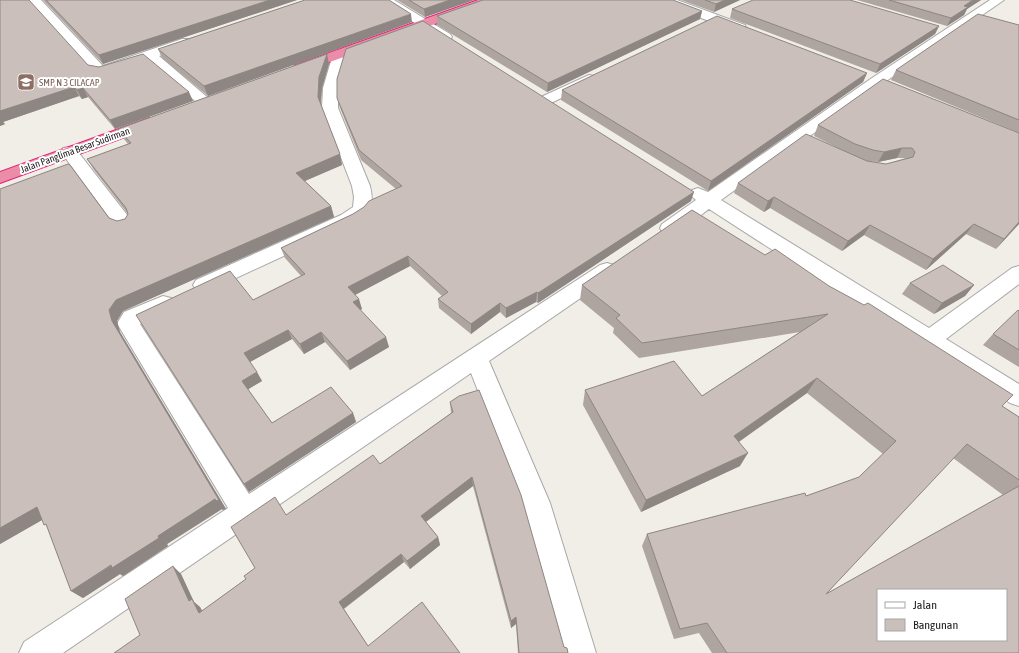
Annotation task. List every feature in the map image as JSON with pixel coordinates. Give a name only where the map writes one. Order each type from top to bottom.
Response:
[{"type":"highway","points":[[288,73],[489,0]]},
{"type":"highway","points":[[192,108],[221,97]]},
{"type":"highway","name":"Jalan Panglima Besar Sudirman","points":[[0,178],[163,118]]},
{"type":"street","points":[[34,0],[99,70],[103,71],[198,39]]},
{"type":"street","points":[[386,0],[462,47]]},
{"type":"street","points":[[666,0],[751,33]]},
{"type":"street","points":[[651,240],[709,201],[877,81],[948,33],[979,19],[998,0]]},
{"type":"street","points":[[700,25],[734,9]]},
{"type":"street","points":[[934,28],[948,33]]},
{"type":"street","points":[[245,512],[129,325],[129,322],[132,318],[348,219],[362,209],[364,203],[362,186],[336,125],[330,106],[332,87],[340,54]]},
{"type":"street","points":[[149,55],[206,103]]},
{"type":"street","points":[[566,112],[539,96],[602,73]]},
{"type":"street","points":[[862,75],[891,87]]},
{"type":"street","points":[[69,152],[124,224]]},
{"type":"street","points":[[682,184],[1019,396]]},
{"type":"street","points":[[35,653],[625,258]]},
{"type":"street","points":[[929,340],[1019,273]]},
{"type":"street","points":[[476,358],[536,503],[580,653]]},
{"type":"building","points":[[0,0],[29,0],[88,65],[99,67],[143,54],[189,92],[110,120],[83,88],[77,90],[74,87],[0,111]]},
{"type":"building","points":[[46,0],[270,0],[99,55]]},
{"type":"building","points":[[305,0],[389,0],[411,14],[204,86],[158,49]]},
{"type":"building","points":[[409,0],[450,0],[424,9]]},
{"type":"building","points":[[483,0],[673,0],[702,11],[548,83],[437,16]]},
{"type":"building","points":[[705,0],[725,0],[716,4]]},
{"type":"building","points":[[753,0],[850,0],[939,26],[880,64],[732,9]]},
{"type":"building","points":[[889,0],[973,0],[964,6],[968,7],[951,18]]},
{"type":"building","points":[[978,14],[1019,25],[1019,120],[896,70]]},
{"type":"building","points":[[717,16],[867,73],[711,181],[562,90]]},
{"type":"building","points":[[423,21],[694,192],[538,293],[537,292],[506,308],[500,303],[471,324],[438,299],[448,292],[408,256],[348,287],[359,299],[353,302],[386,337],[347,361],[321,332],[300,344],[288,330],[244,353],[257,372],[242,381],[272,423],[331,387],[353,413],[244,484],[136,315],[230,271],[253,300],[305,274],[281,248],[353,214],[364,207],[369,201],[402,186],[359,150],[337,98],[337,79],[346,49]]},
{"type":"building","points":[[327,54],[319,77],[318,97],[340,154],[296,173],[331,206],[116,300],[109,310],[112,321],[219,500],[216,501],[215,499],[158,536],[159,538],[112,568],[111,565],[71,591],[46,524],[44,525],[37,507],[0,528],[0,189],[68,164],[109,218],[117,221],[125,219],[128,214],[126,208],[87,159],[131,143],[118,129]]},
{"type":"building","points":[[883,79],[1019,133],[1019,222],[1004,239],[974,224],[933,259],[870,225],[848,241],[774,197],[768,201],[738,183],[806,134],[867,161],[886,164],[913,157],[915,152],[912,148],[902,148],[884,152],[873,150],[855,144],[818,125]]},
{"type":"building","points":[[692,210],[765,255],[775,249],[829,286],[864,305],[868,303],[1013,395],[1002,406],[1019,417],[1019,480],[967,444],[826,594],[1019,486],[1019,653],[727,653],[707,623],[680,629],[647,534],[805,493],[806,496],[859,477],[896,441],[817,378],[734,436],[748,453],[646,500],[585,390],[674,361],[702,396],[828,314],[642,343],[616,318],[620,315],[582,285]]},
{"type":"building","points":[[943,265],[974,285],[942,303],[910,283]]},
{"type":"building","points":[[1018,310],[1019,311],[1019,350],[993,334]]},
{"type":"building","points":[[479,390],[521,495],[564,647],[567,648],[568,653],[519,653],[516,617],[511,621],[472,477],[421,516],[438,537],[407,561],[401,554],[339,602],[368,646],[422,602],[460,653],[114,653],[140,635],[125,599],[173,566],[189,601],[192,599],[199,613],[246,579],[244,576],[255,568],[231,527],[275,497],[286,515],[373,455],[380,464],[453,412],[450,402],[459,396]]},
{"type":"place","name":"SMP N 3 CILACAP","points":[[26,82]]}]
